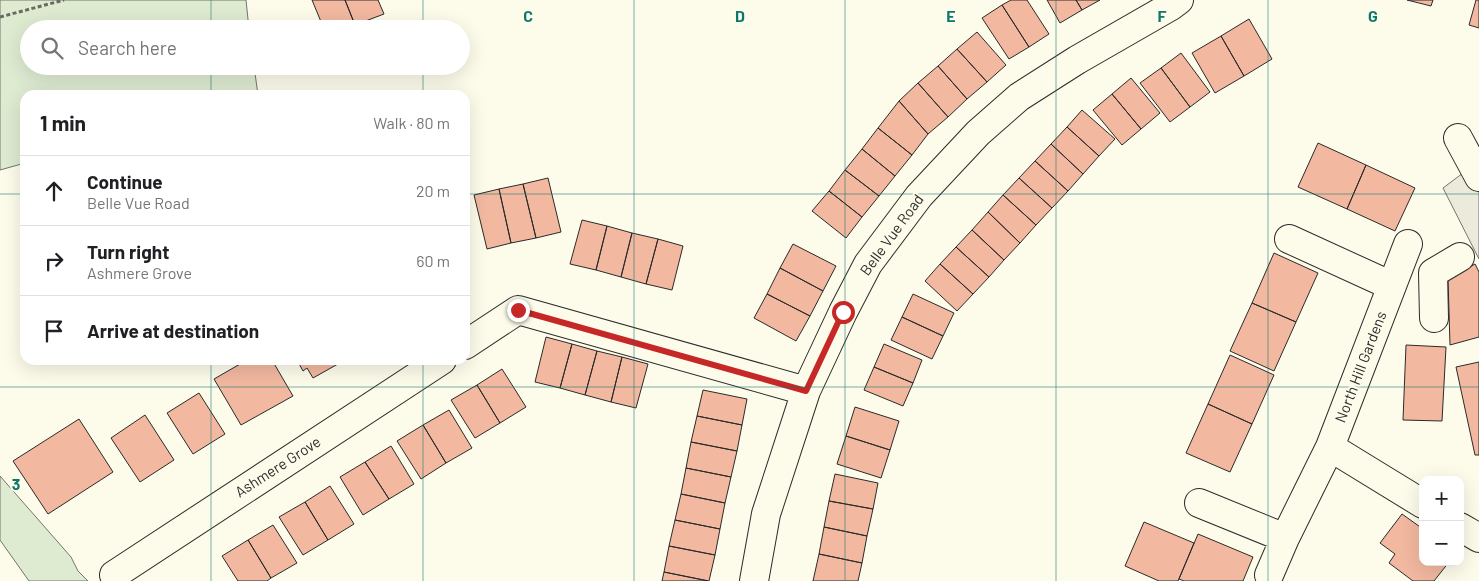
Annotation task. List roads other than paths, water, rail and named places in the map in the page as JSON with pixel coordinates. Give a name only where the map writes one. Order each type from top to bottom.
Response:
[{"type":"street","name":"Belle Vue Road","points":[[754,581],[766,514],[806,391],[868,264],[919,196],[978,133],[1019,97],[1077,60],[1172,6],[1179,0]]},
{"type":"street","points":[[1458,138],[1479,177]]},
{"type":"street","points":[[1289,239],[1392,286]]},
{"type":"street","name":"North Hill Gardens","points":[[1269,575],[1285,538],[1330,448],[1406,251],[1433,272]]},
{"type":"street","points":[[1434,318],[1433,272],[1460,257]]},
{"type":"street","points":[[470,342],[518,310],[806,391]]},
{"type":"street","name":"Ashmere Grove","points":[[114,574],[434,365]]},
{"type":"street","points":[[1330,448],[1419,502]]},
{"type":"street","points":[[1199,503],[1285,538]]},
{"type":"street","points":[[1464,529],[1479,538]]}]
